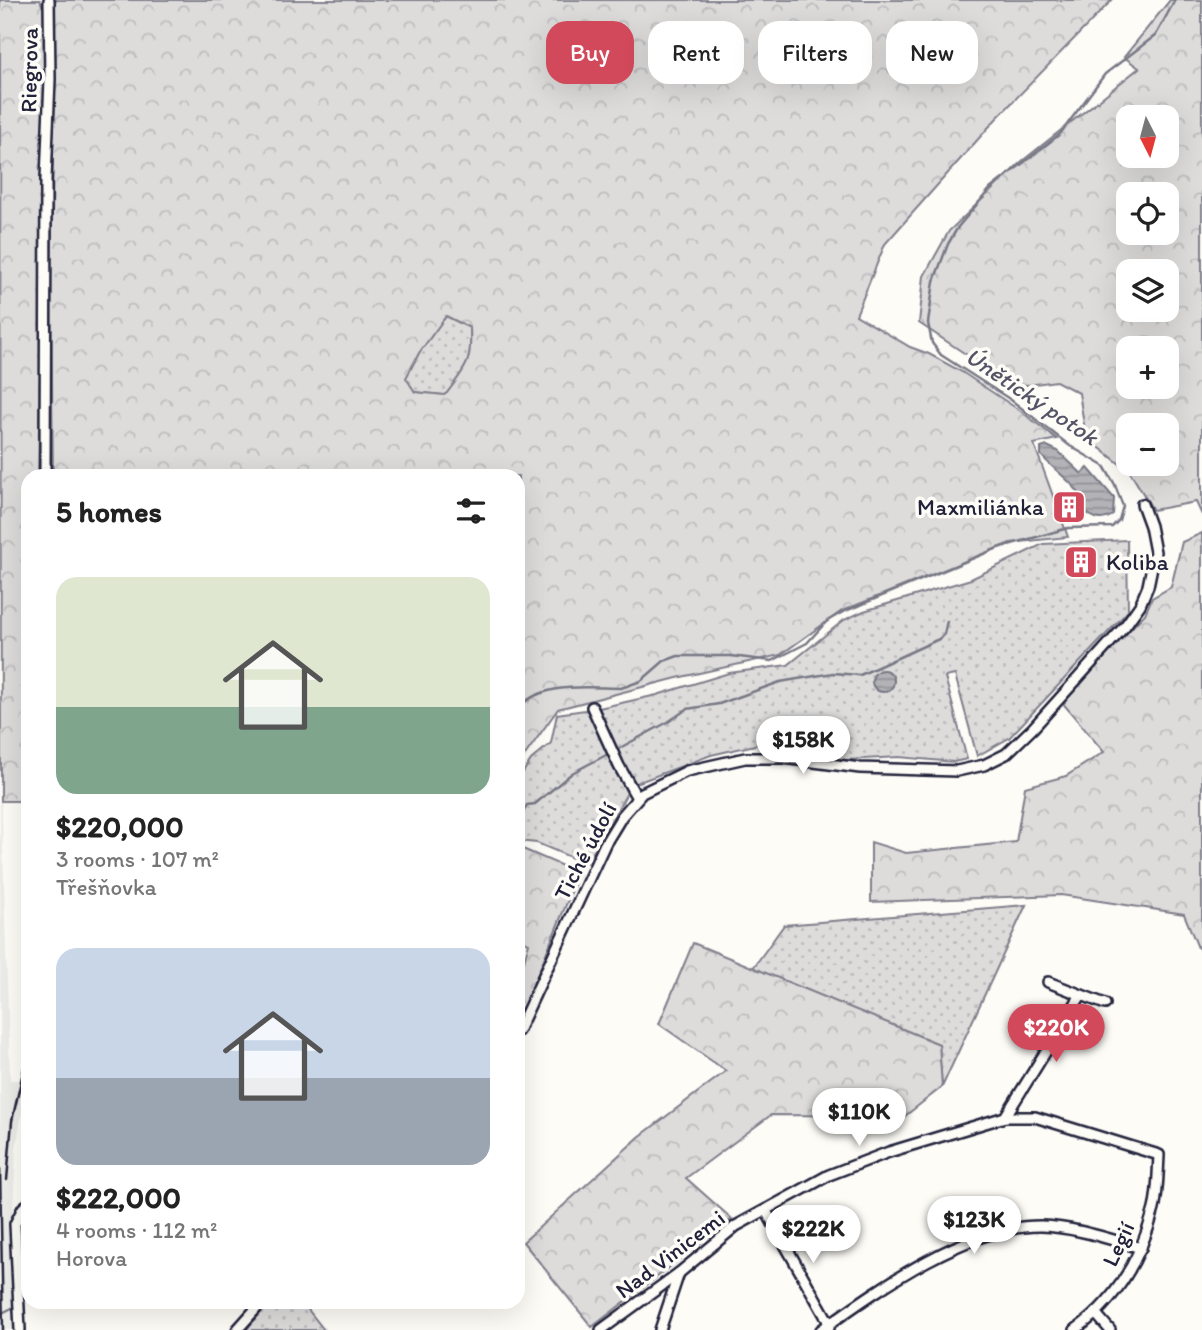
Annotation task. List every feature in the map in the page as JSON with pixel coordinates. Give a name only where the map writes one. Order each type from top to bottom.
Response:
[{"type":"street","name":"Riegrova","points":[[45,469],[49,0]]},
{"type":"street","name":"Tiché údolí","points":[[525,1016],[605,844],[622,816],[637,798],[672,777],[745,758],[783,758],[860,768],[957,771],[984,765],[1006,754],[1125,626],[1140,605],[1148,586],[1155,552],[1142,503]]},
{"type":"street","points":[[592,707],[637,798]]},
{"type":"street","points":[[1048,982],[1105,1004]]},
{"type":"street","points":[[1005,1117],[1081,995]]},
{"type":"street","name":"Nad Vinicemi","points":[[601,1330],[679,1273],[736,1226],[829,1175],[889,1152],[1005,1117],[1035,1117],[1159,1155]]},
{"type":"street","name":"Legií","points":[[1075,1330],[1097,1315],[1120,1286],[1141,1248],[1154,1207],[1159,1155]]},
{"type":"street","points":[[766,1211],[827,1319],[826,1328]]},
{"type":"street","points":[[20,1330],[15,1224],[21,1212]]},
{"type":"street","points":[[826,1328],[917,1267],[980,1237],[1013,1228],[1044,1226],[1141,1248]]},
{"type":"street","points":[[660,1330],[679,1273]]},
{"type":"street","points":[[237,1330],[256,1309]]},
{"type":"street","points":[[1097,1315],[1110,1330]]},
{"type":"shaded area","points":[[1047,446],[1058,451],[1082,474],[1088,468],[1114,498],[1113,515],[1099,519],[1085,512],[1084,503],[1075,488],[1041,455],[1041,448]]},
{"type":"shaded area","points":[[883,670],[893,677],[894,681],[887,691],[883,692],[873,685],[872,681],[879,671]]},
{"type":"shaded area","points":[[0,750],[10,1080],[21,1081],[21,1118],[16,1148],[13,1209],[15,1330],[0,1330]]},
{"type":"green space","points":[[0,0],[40,0],[45,13],[46,81],[38,469],[21,469],[21,801],[1,801]]},
{"type":"green space","points":[[55,0],[1112,0],[996,119],[885,244],[856,315],[910,347],[962,372],[1057,439],[1034,444],[1068,537],[1010,543],[842,611],[780,655],[558,709],[525,755],[525,469],[53,469],[51,288]],"holes":[[[446,316],[470,328],[469,356],[459,376],[444,395],[415,392],[406,378],[419,353]]]},
{"type":"green space","points":[[1170,0],[1202,0],[1202,515],[1196,502],[1153,510],[1132,476],[1179,476],[1179,413],[1116,413],[1116,461],[1086,437],[1079,393],[1056,381],[1021,386],[919,323],[924,276],[949,231],[1021,162],[1139,68],[1124,57]]},
{"type":"green space","points":[[446,316],[470,328],[467,364],[444,395],[415,392],[405,378],[419,353]]},
{"type":"green space","points":[[1202,533],[1202,949],[1198,948],[1184,914],[1061,895],[871,902],[871,842],[906,853],[1016,842],[1025,787],[1066,776],[1104,752],[1061,701],[1145,614],[1152,598],[1171,587],[1182,542]]},
{"type":"green space","points":[[1127,540],[1128,611],[1009,738],[977,756],[955,675],[945,677],[967,759],[954,762],[899,757],[845,760],[809,754],[801,729],[755,745],[711,755],[634,784],[599,708],[657,695],[729,673],[788,665],[844,620],[864,611],[971,579],[1043,544]]},
{"type":"green space","points":[[592,709],[627,793],[588,861],[584,863],[537,843],[525,842],[525,769],[531,760],[551,743],[557,714]]},
{"type":"green space","points":[[525,850],[579,873],[525,1005],[525,957],[529,943],[525,941]]},
{"type":"green space","points":[[1026,905],[942,1087],[939,1044],[753,968],[784,925]]},
{"type":"green space","points":[[693,943],[939,1044],[942,1087],[905,1116],[771,1115],[686,1178],[732,1219],[592,1327],[525,1244],[525,1240],[639,1137],[726,1071],[659,1024]]},
{"type":"green space","points":[[264,1309],[308,1309],[324,1330],[246,1330]]},
{"type":"waterway","name":"Únětický potok","points":[[525,702],[540,693],[566,688],[621,688],[641,681],[664,661],[678,656],[731,656],[772,661],[807,643],[827,621],[843,612],[998,548],[1068,528],[1112,527],[1119,520],[1123,506],[1104,466],[1070,446],[1011,400],[941,355],[932,343],[928,323],[934,281],[948,244],[958,227],[990,189],[1060,134],[1105,74],[1156,35],[1175,0]]},
{"type":"waterway","points":[[616,750],[687,709],[719,704],[780,682],[833,673],[860,675],[939,639],[944,634],[947,621]]},
{"type":"waterway","points":[[525,809],[527,805],[535,804],[572,773],[610,753]]},
{"type":"waterway","name":"Únětický potok","points":[[0,1314],[16,1306]]},
{"type":"railway","points":[[7,1180],[12,1121],[21,1081]]},
{"type":"railway","points":[[0,1169],[3,1330]]},
{"type":"place","name":"Maxmiliánka","points":[[1069,507]]},
{"type":"place","name":"Koliba","points":[[1081,562]]}]
